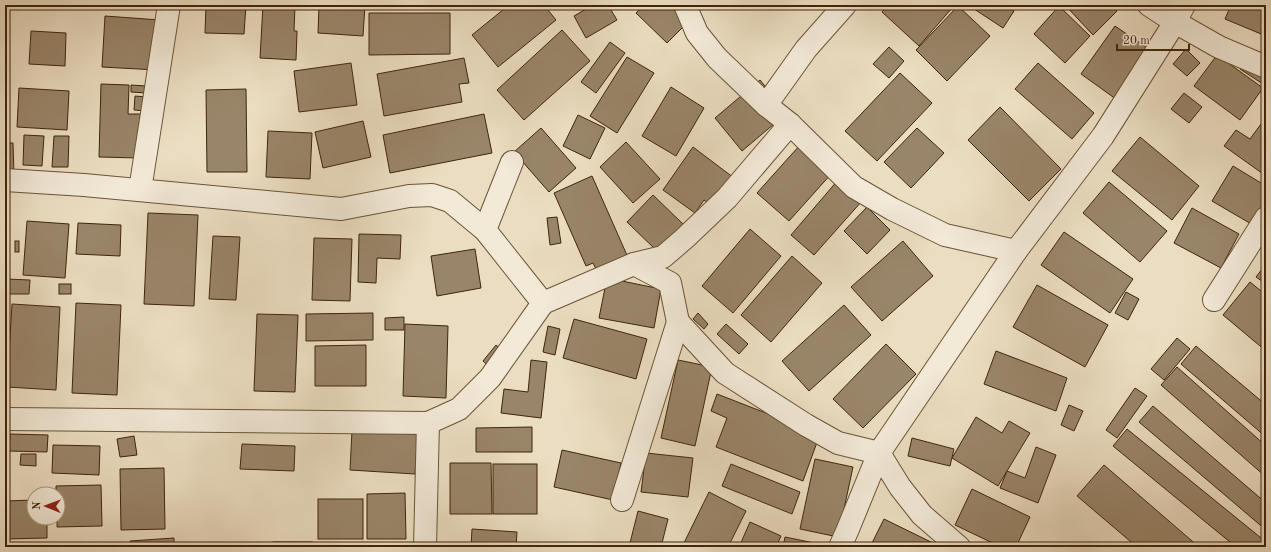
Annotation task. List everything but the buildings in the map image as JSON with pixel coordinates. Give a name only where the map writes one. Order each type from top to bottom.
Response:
[{"type":"street","points":[[140,190],[169,5]]},
{"type":"street","points":[[685,5],[697,32],[717,58],[766,105],[790,124],[854,186],[892,209],[945,235],[1016,251]]},
{"type":"street","points":[[766,105],[806,49],[845,5]]},
{"type":"street","points":[[1149,5],[1180,14],[1220,47],[1266,67]]},
{"type":"street","points":[[840,547],[879,453],[1016,251],[1103,136],[1180,14]]},
{"type":"street","points":[[5,419],[428,423],[459,409],[490,378],[544,303],[634,264],[663,257],[727,198],[790,124]]},
{"type":"street","points":[[485,230],[512,162]]},
{"type":"street","points":[[5,180],[84,185],[341,209],[409,196],[432,195],[450,202],[485,230],[544,303]]},
{"type":"street","points":[[1214,300],[1266,218]]},
{"type":"street","points":[[622,500],[678,322],[663,257]]},
{"type":"street","points":[[634,264],[670,283]]},
{"type":"street","points":[[678,322],[726,373],[806,425],[838,443],[879,453],[900,488],[922,516],[959,547]]},
{"type":"street","points":[[425,547],[428,423]]}]
